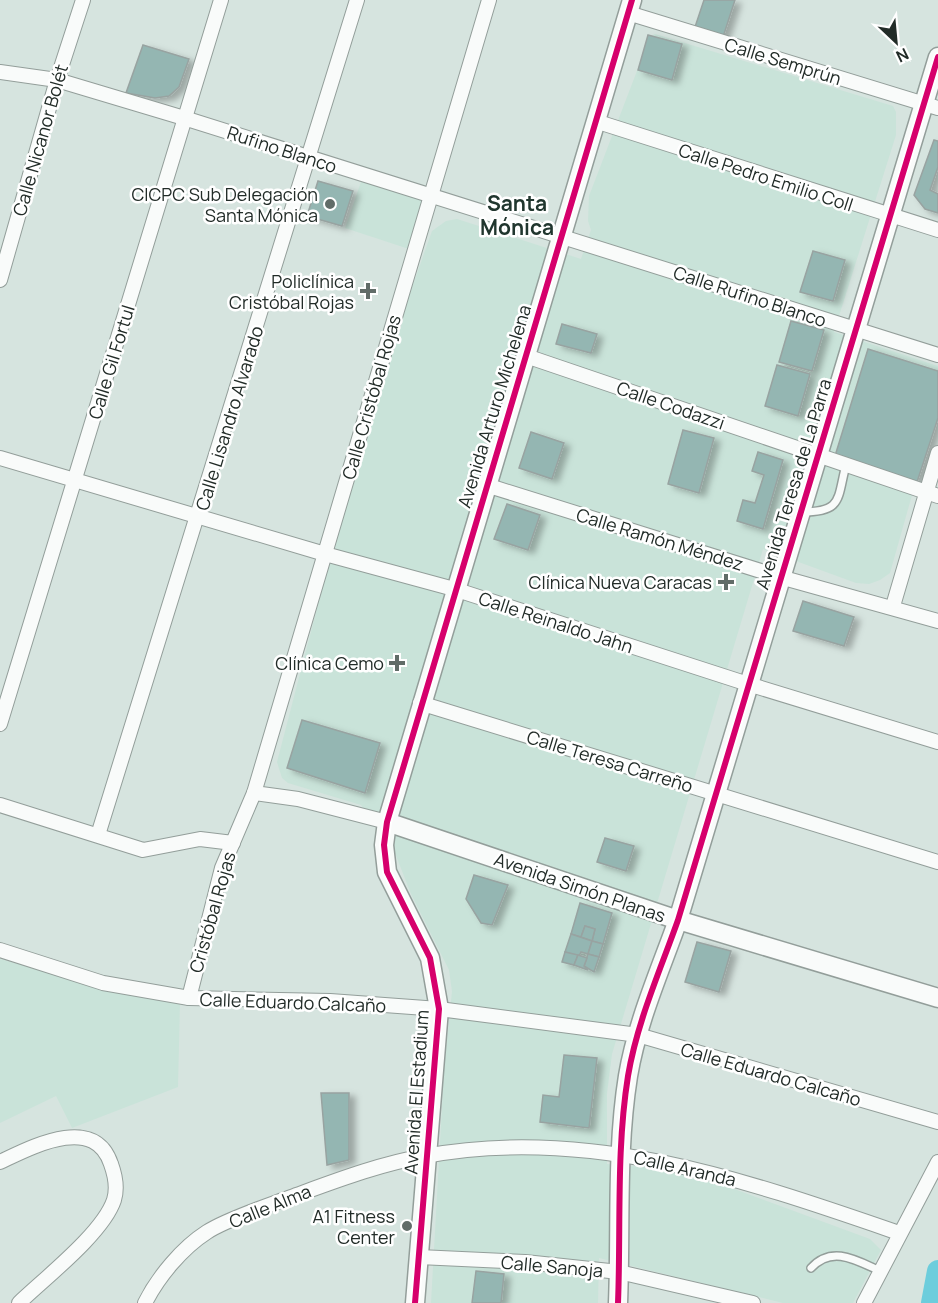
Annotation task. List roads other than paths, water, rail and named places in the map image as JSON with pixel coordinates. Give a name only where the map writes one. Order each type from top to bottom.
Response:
[{"type":"street","name":"Calle Nicanor Bolét","points":[[0,280],[57,80],[83,0]]},
{"type":"street","name":"Calle Gil Fortul","points":[[0,724],[221,0]]},
{"type":"street","name":"Calle Lisandro Alvarado","points":[[98,835],[199,516],[357,0]]},
{"type":"street","name":"Calle Cristóbal Rojas","points":[[254,793],[489,0]]},
{"type":"street","name":"Calle Semprún","points":[[630,7],[932,106]]},
{"type":"street","name":"Avenida Arturo Michelena","points":[[387,822],[420,703],[630,7]]},
{"type":"street","name":"Avenida Teresa de La Parra","points":[[618,1303],[619,1153],[628,1075],[638,1035],[679,914],[890,217],[932,106],[938,57]]},
{"type":"street","name":"Rufino Blanco","points":[[0,72],[57,80],[562,236]]},
{"type":"street","name":"Calle Pedro Emilio Coll","points":[[595,121],[890,217],[938,230]]},
{"type":"street","name":"Calle Rufino Blanco","points":[[562,236],[938,355]]},
{"type":"street","name":"Calle Codazzi","points":[[526,356],[932,495]]},
{"type":"street","points":[[893,606],[932,495],[938,453]]},
{"type":"street","name":"Calle Reinaldo Jahn","points":[[0,458],[325,554],[454,589],[748,684],[938,742]]},
{"type":"street","name":"Calle Ramón Méndez","points":[[486,485],[780,577],[893,606],[938,621]]},
{"type":"street","name":"Calle Teresa Carreño","points":[[420,703],[938,862]]},
{"type":"street","name":"Avenida Simón Planas","points":[[254,793],[298,799],[387,822],[938,998]]},
{"type":"street","name":"Cristóbal Rojas","points":[[189,998],[222,868],[254,793]]},
{"type":"street","points":[[0,805],[143,850],[210,838],[232,843]]},
{"type":"street","name":"Avenida El Estadium","points":[[387,822],[384,845],[387,872],[430,958],[439,1009],[415,1303]]},
{"type":"street","name":"Avenida Simón Planas","points":[[679,914],[938,985]]},
{"type":"street","name":"Calle Eduardo Calcaño","points":[[0,950],[103,983],[189,998],[330,1002],[439,1009],[638,1035],[938,1122]]},
{"type":"street","points":[[0,1162],[47,1141],[71,1136],[95,1143],[110,1159],[116,1178],[114,1200],[94,1231],[19,1303]]},
{"type":"street","name":"Calle Aranda","points":[[426,1155],[495,1149],[619,1153],[764,1186],[899,1233]]},
{"type":"street","name":"Calle Alma","points":[[145,1303],[154,1284],[181,1254],[207,1232],[358,1172],[426,1155]]},
{"type":"street","points":[[864,1303],[938,1162]]},
{"type":"street","name":"Calle Sanoja","points":[[419,1257],[525,1262],[620,1272],[753,1303]]},
{"type":"lane","points":[[800,512],[824,512],[834,505],[846,465]]},
{"type":"lane","points":[[811,1268],[820,1259],[833,1255],[861,1262],[880,1271]]},
{"type":"waterway","points":[[932,1303],[938,1271]]},
{"type":"place","name":"CICPC Sub Delegación Santa Mónica","points":[[330,204]]},
{"type":"place","name":"Policlínica Cristóbal Rojas","points":[[368,291]]},
{"type":"place","name":"Clínica Nueva Caracas","points":[[726,582]]},
{"type":"place","name":"Clínica Cemo","points":[[397,663]]},
{"type":"place","name":"A1 Fitness Center","points":[[407,1226]]},
{"type":"district","name":"Santa Mónica","points":[[517,215]]}]
